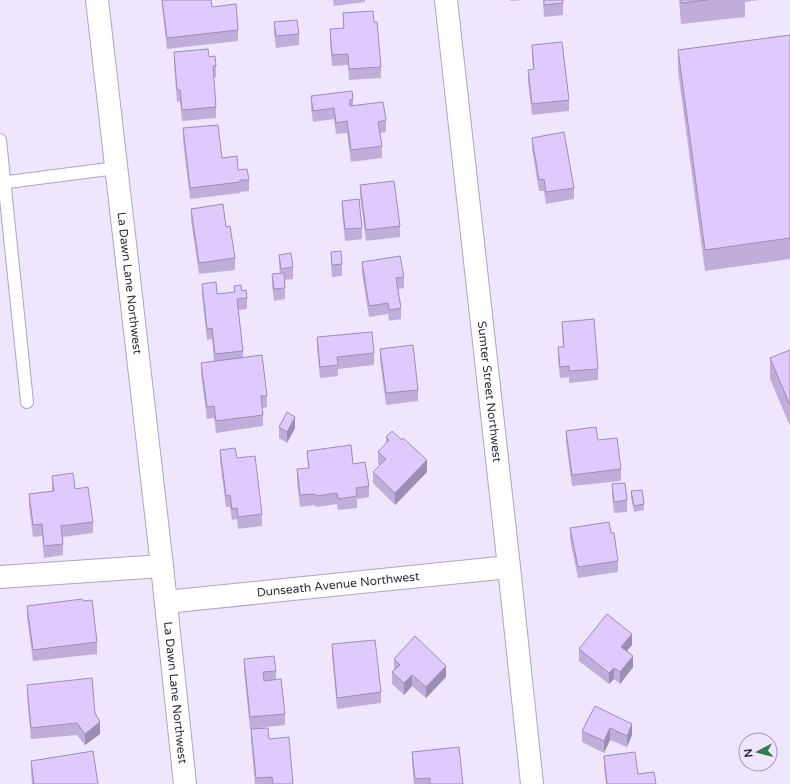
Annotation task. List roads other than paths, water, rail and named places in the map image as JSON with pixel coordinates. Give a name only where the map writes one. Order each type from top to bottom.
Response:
[{"type":"street","name":"La Dawn Lane Northwest","points":[[97,0],[162,566],[185,784]]},
{"type":"street","name":"Sumter Street Northwest","points":[[446,0],[532,784]]},
{"type":"street","points":[[0,577],[162,566]]},
{"type":"street","name":"Dunseath Avenue Northwest","points":[[166,602],[509,567]]},
{"type":"lane","points":[[0,140],[2,183],[27,402]]},
{"type":"lane","points":[[2,183],[116,168]]}]
